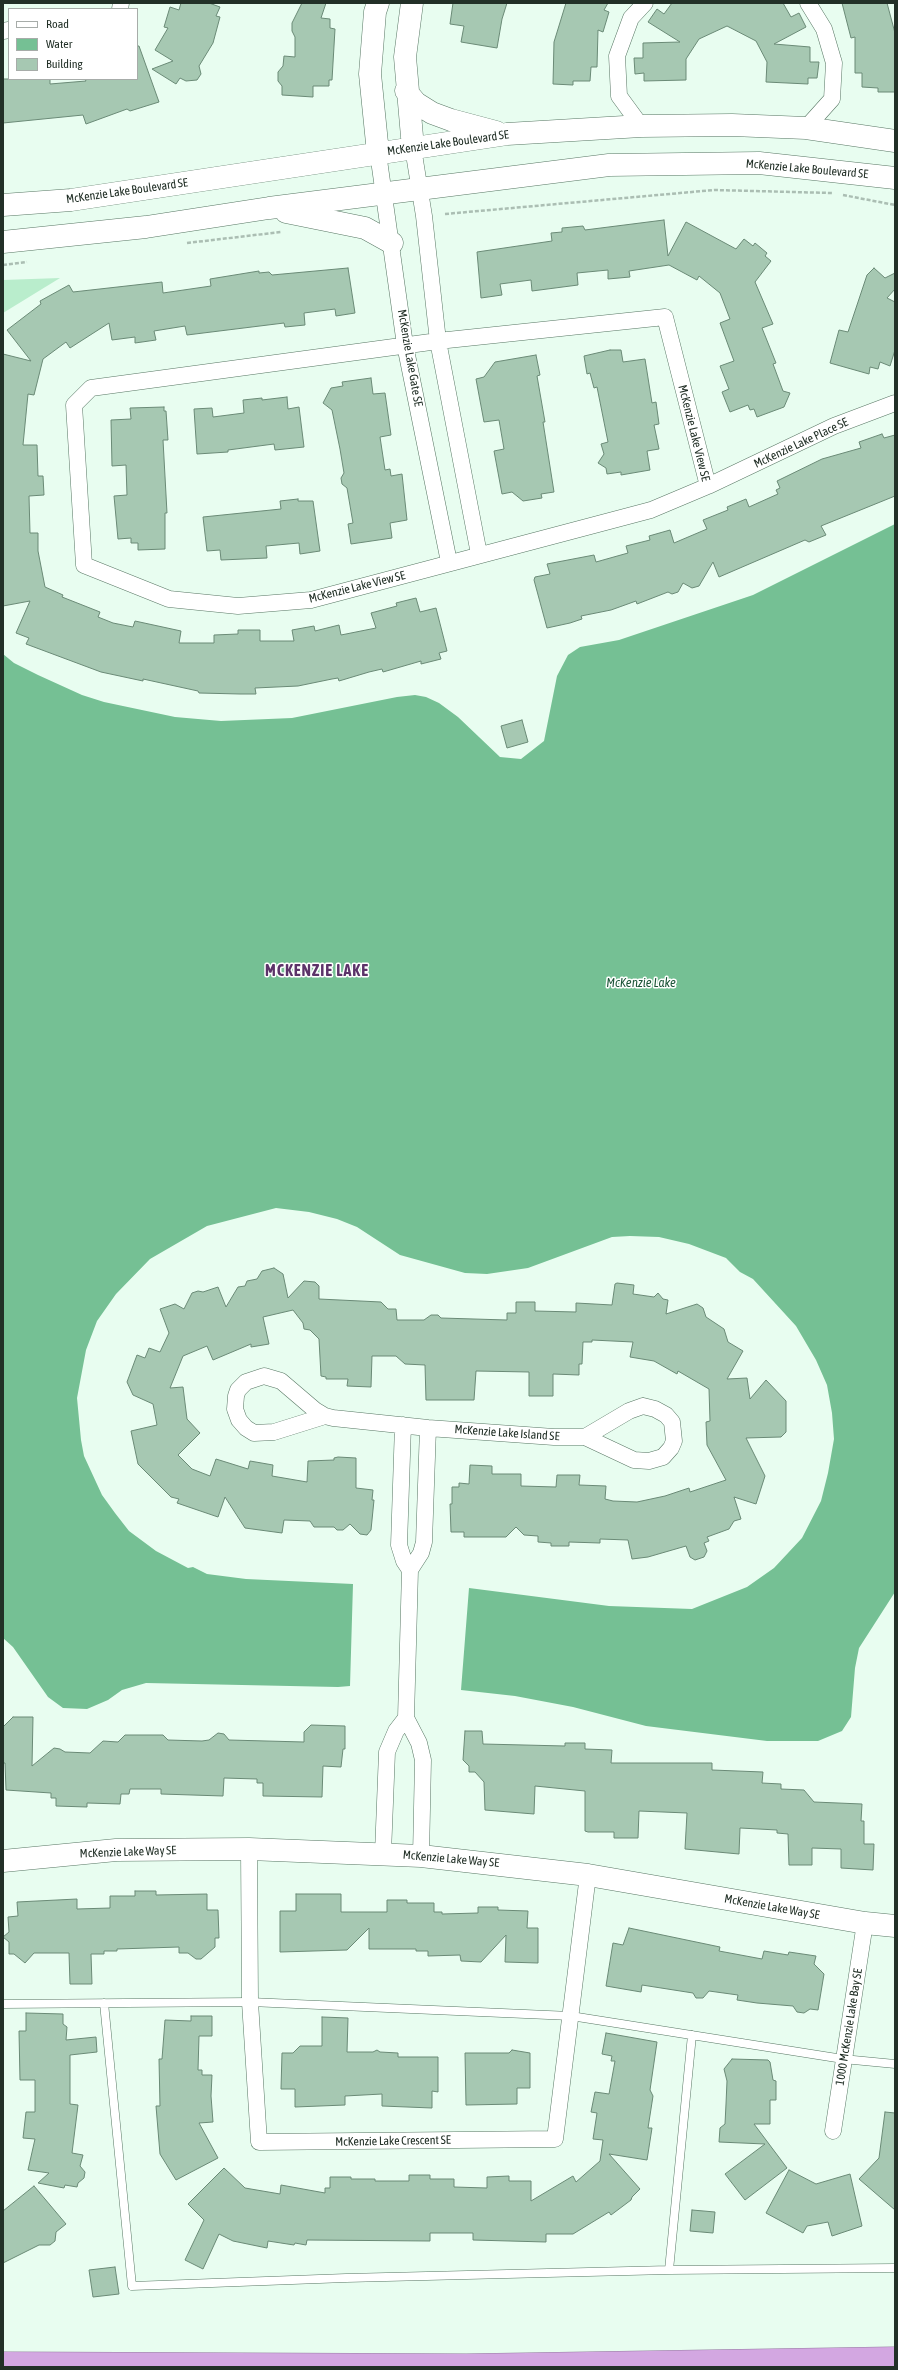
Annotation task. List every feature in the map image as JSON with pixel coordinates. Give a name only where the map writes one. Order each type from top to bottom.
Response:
[{"type":"highway","points":[[3,2363],[466,2365],[895,2358]]},
{"type":"main road","points":[[378,3],[375,12],[370,74],[378,153]]},
{"type":"main road","points":[[412,3],[405,57],[406,91],[413,148]]},
{"type":"main road","points":[[406,91],[416,103],[432,113],[451,120],[507,134]]},
{"type":"main road","name":"McKenzie Lake Boulevard SE","points":[[3,206],[71,200],[507,134],[642,126],[732,125],[806,128],[895,141]]},
{"type":"main road","name":"McKenzie Lake Boulevard SE","points":[[3,242],[146,227],[269,208],[609,165],[759,163],[895,178]]},
{"type":"main road","points":[[269,208],[365,228],[392,242]]},
{"type":"main road","name":"McKenzie Lake Way SE","points":[[3,1861],[116,1850],[250,1849],[383,1853],[588,1875],[865,1923],[895,1926]]},
{"type":"street","points":[[642,126],[619,96],[618,56],[631,18],[645,3]]},
{"type":"street","points":[[806,128],[832,99],[834,63],[824,29],[808,3]]},
{"type":"street","points":[[413,148],[420,189],[438,341],[479,554]]},
{"type":"street","name":"McKenzie Lake Gate SE","points":[[378,153],[406,345],[449,562]]},
{"type":"street","name":"McKenzie Lake View SE","points":[[665,317],[708,486],[651,510],[479,554],[311,600],[238,606],[169,599],[84,565],[74,405],[91,388],[406,345],[665,317]]},
{"type":"street","name":"McKenzie Lake Place SE","points":[[708,486],[834,426],[895,403]]},
{"type":"street","name":"McKenzie Lake Island SE","points":[[325,1416],[281,1381],[270,1377],[259,1376],[250,1379],[241,1385],[236,1396],[236,1409],[239,1420],[246,1428],[254,1433],[274,1432],[325,1416],[428,1428],[554,1437],[585,1437],[627,1458],[649,1461],[657,1460],[668,1453],[675,1434],[672,1422],[666,1415],[655,1409],[643,1406],[629,1410],[585,1437]]},
{"type":"street","points":[[403,1425],[399,1545],[404,1561],[410,1570]]},
{"type":"street","points":[[421,1856],[423,1760],[419,1743],[406,1718],[410,1570],[423,1548],[428,1428]]},
{"type":"street","points":[[383,1853],[387,1752],[393,1736],[406,1718]]},
{"type":"street","name":"McKenzie Lake Crescent SE","points":[[250,1849],[250,2002],[259,2142],[555,2139],[572,2016],[588,1875]]},
{"type":"street","name":"1000 McKenzie Lake Bay SE","points":[[833,2131],[843,2058],[865,1923]]},
{"type":"lane","points":[[3,2004],[250,2002],[572,2016],[843,2058],[895,2064]]},
{"type":"lane","points":[[104,2003],[132,2286],[346,2278],[669,2270],[895,2268]]},
{"type":"lane","points":[[669,2270],[692,2035]]},
{"type":"path","points":[[445,214],[714,190],[837,194],[895,206]]},
{"type":"path","points":[[183,244],[285,232]]},
{"type":"path","points":[[3,265],[34,261]]},
{"type":"shaded area","points":[[60,278],[3,313],[3,280]]},
{"type":"water","name":"McKenzie Lake","points":[[895,524],[895,1592],[859,1648],[855,1668],[851,1717],[842,1731],[818,1741],[767,1741],[646,1726],[573,1707],[515,1696],[461,1690],[469,1588],[609,1606],[692,1609],[747,1587],[774,1568],[802,1538],[821,1501],[834,1439],[832,1413],[827,1385],[816,1360],[796,1326],[753,1279],[740,1272],[726,1258],[689,1244],[659,1237],[630,1236],[612,1237],[528,1268],[487,1274],[465,1273],[400,1255],[357,1227],[337,1219],[309,1212],[276,1208],[207,1226],[150,1259],[116,1294],[97,1321],[86,1350],[77,1398],[81,1440],[84,1456],[102,1495],[129,1531],[156,1551],[188,1568],[193,1567],[207,1574],[246,1579],[353,1584],[350,1686],[146,1683],[122,1690],[108,1700],[87,1709],[63,1708],[48,1697],[13,1647],[3,1638],[3,654],[14,663],[82,695],[104,702],[175,717],[221,721],[292,718],[397,697],[415,695],[426,697],[439,703],[458,717],[500,757],[521,759],[544,741],[557,676],[568,655],[580,647],[619,640],[753,595]]},
{"type":"building","points":[[181,3],[209,3],[220,7],[216,16],[220,17],[213,43],[199,66],[201,74],[197,80],[186,81],[180,78],[176,84],[152,69],[173,61],[155,50],[168,28],[164,27],[170,7],[179,10]]},
{"type":"building","points":[[302,3],[326,3],[321,18],[330,19],[330,28],[335,29],[332,80],[329,80],[329,86],[313,86],[313,97],[282,95],[282,86],[278,81],[278,72],[283,66],[284,56],[295,57],[295,37],[292,31],[292,23]]},
{"type":"building","points":[[453,3],[507,3],[502,19],[497,48],[461,42],[464,26],[450,24]]},
{"type":"building","points":[[566,3],[608,3],[604,10],[609,12],[603,32],[598,30],[597,67],[591,67],[590,81],[573,81],[573,85],[553,84],[554,42]]},
{"type":"building","points":[[672,3],[783,3],[791,17],[799,13],[806,27],[774,44],[810,47],[810,62],[819,62],[817,78],[808,78],[808,84],[766,82],[767,62],[756,41],[727,26],[699,39],[686,59],[686,80],[644,81],[644,73],[635,74],[634,58],[643,58],[643,43],[680,42],[648,22],[657,9],[664,14]]},
{"type":"building","points":[[842,3],[887,3],[895,33],[895,92],[878,92],[878,88],[862,87],[862,73],[855,73],[855,37],[851,38]]},
{"type":"building","points":[[139,46],[159,102],[130,111],[127,109],[86,124],[83,115],[3,123],[3,79],[50,80],[50,84],[86,81],[138,80]]},
{"type":"building","points":[[664,220],[668,256],[686,222],[736,249],[744,239],[753,246],[755,243],[767,253],[765,256],[771,261],[755,282],[773,324],[762,328],[776,363],[773,364],[783,391],[790,393],[784,407],[757,417],[754,409],[750,410],[748,405],[730,412],[722,392],[729,389],[720,366],[734,361],[720,323],[730,319],[720,293],[699,276],[697,280],[669,265],[629,271],[630,277],[608,279],[608,270],[577,273],[578,285],[532,291],[531,280],[500,284],[502,295],[481,298],[477,252],[552,241],[551,233],[562,232],[562,228],[583,226],[585,230]]},
{"type":"building","points":[[348,268],[355,313],[336,316],[335,309],[304,313],[305,325],[285,327],[284,323],[187,335],[185,326],[154,331],[156,340],[135,343],[135,337],[112,340],[109,323],[70,348],[66,342],[43,359],[34,395],[28,394],[23,445],[37,445],[38,476],[43,476],[44,495],[29,496],[30,533],[38,533],[38,551],[45,587],[63,595],[62,597],[100,612],[98,617],[113,623],[133,627],[135,621],[181,631],[179,643],[214,643],[214,635],[238,634],[238,630],[260,630],[260,641],[294,641],[292,630],[314,626],[315,631],[339,625],[341,635],[376,628],[371,613],[397,606],[396,603],[416,598],[420,612],[436,608],[447,651],[439,653],[441,659],[421,664],[421,661],[383,672],[382,669],[339,681],[338,678],[298,686],[255,688],[256,694],[199,693],[198,691],[143,679],[143,681],[101,672],[26,644],[29,638],[16,633],[30,601],[3,606],[3,354],[31,361],[7,330],[41,304],[40,301],[69,285],[73,292],[162,282],[163,293],[211,286],[210,279],[259,271],[259,273],[269,272],[272,275]]},
{"type":"building","points":[[874,268],[885,278],[895,273],[895,289],[887,298],[895,302],[895,350],[890,366],[880,362],[878,369],[870,367],[869,374],[830,363],[839,330],[848,332],[867,275]]},
{"type":"building","points":[[610,350],[621,350],[623,362],[645,359],[652,403],[656,402],[659,424],[654,425],[659,449],[647,451],[650,470],[621,475],[621,472],[607,474],[606,468],[598,463],[604,454],[601,444],[608,442],[597,387],[594,388],[590,373],[587,374],[584,356]]},
{"type":"building","points":[[536,355],[540,375],[537,376],[545,422],[543,422],[554,492],[541,494],[542,498],[523,501],[512,492],[502,494],[494,451],[504,449],[499,420],[484,422],[476,379],[484,377],[495,362]]},
{"type":"building","points":[[371,378],[373,394],[385,393],[391,435],[380,437],[385,470],[390,469],[391,476],[402,474],[407,520],[390,523],[392,538],[351,544],[348,524],[353,523],[347,488],[342,484],[341,478],[344,473],[340,449],[332,410],[323,403],[331,388],[343,386],[342,382]]},
{"type":"building","points":[[287,397],[288,409],[299,407],[304,447],[275,450],[274,444],[228,450],[228,452],[197,454],[194,409],[212,408],[213,417],[244,413],[243,400],[262,398],[262,400]]},
{"type":"building","points":[[164,407],[164,411],[166,411],[168,440],[163,440],[167,513],[165,513],[165,549],[138,550],[138,543],[131,543],[131,538],[118,539],[114,496],[127,495],[126,465],[112,466],[111,420],[131,419],[130,408]]},
{"type":"building","points":[[882,434],[884,438],[895,435],[895,496],[821,526],[826,535],[809,542],[805,540],[719,577],[713,562],[699,586],[692,588],[683,583],[678,592],[672,594],[668,592],[637,604],[636,601],[611,610],[581,616],[582,619],[570,623],[547,628],[534,580],[535,577],[550,574],[547,564],[594,555],[596,562],[628,553],[626,546],[650,540],[649,536],[670,530],[674,543],[707,529],[703,520],[728,510],[727,507],[746,499],[749,507],[778,494],[776,490],[780,488],[777,481],[822,459],[861,448],[859,442]]},
{"type":"building","points":[[298,499],[298,501],[313,501],[320,551],[300,554],[299,543],[266,546],[267,558],[221,560],[220,550],[207,551],[203,517],[281,509],[280,501]]},
{"type":"building","points":[[522,720],[528,742],[507,748],[501,726]]},
{"type":"building","points":[[274,1268],[283,1274],[288,1298],[304,1281],[315,1282],[319,1286],[319,1299],[381,1302],[388,1309],[396,1309],[397,1320],[424,1320],[431,1315],[438,1315],[441,1318],[507,1320],[507,1313],[516,1313],[516,1302],[535,1302],[535,1311],[576,1312],[576,1303],[612,1305],[615,1284],[617,1283],[634,1285],[633,1294],[654,1297],[658,1293],[663,1299],[668,1300],[666,1314],[697,1304],[703,1308],[706,1317],[724,1329],[728,1342],[743,1351],[727,1379],[747,1378],[750,1399],[766,1380],[786,1401],[786,1432],[781,1437],[746,1438],[765,1476],[756,1504],[734,1497],[741,1519],[734,1521],[729,1529],[707,1537],[709,1541],[704,1543],[707,1551],[704,1557],[695,1560],[690,1557],[686,1546],[648,1557],[632,1559],[628,1540],[600,1539],[600,1543],[569,1542],[569,1546],[551,1546],[551,1543],[538,1542],[538,1536],[524,1535],[516,1527],[506,1537],[464,1537],[464,1532],[451,1532],[450,1504],[452,1504],[452,1487],[459,1487],[459,1483],[469,1484],[470,1465],[492,1466],[492,1474],[521,1474],[521,1486],[556,1487],[557,1475],[580,1475],[579,1485],[606,1486],[605,1499],[613,1501],[637,1502],[665,1496],[689,1488],[690,1492],[726,1480],[707,1445],[706,1422],[710,1421],[709,1389],[678,1371],[677,1374],[654,1361],[630,1357],[633,1342],[592,1340],[592,1342],[583,1342],[582,1364],[579,1364],[579,1375],[553,1374],[553,1396],[529,1396],[529,1372],[476,1371],[474,1400],[426,1400],[425,1365],[405,1364],[396,1356],[372,1356],[371,1387],[347,1386],[348,1379],[326,1379],[326,1377],[321,1376],[319,1339],[310,1330],[304,1329],[303,1323],[293,1310],[263,1317],[269,1344],[251,1347],[251,1344],[213,1360],[207,1346],[183,1356],[170,1388],[183,1387],[187,1419],[200,1433],[178,1455],[192,1469],[210,1476],[216,1459],[248,1469],[250,1461],[273,1465],[272,1476],[307,1482],[308,1461],[334,1460],[334,1458],[338,1457],[356,1458],[356,1488],[373,1490],[372,1500],[374,1500],[371,1530],[367,1535],[360,1534],[350,1524],[343,1530],[337,1530],[334,1527],[314,1527],[310,1521],[284,1520],[282,1533],[245,1528],[225,1497],[218,1517],[177,1503],[179,1499],[171,1497],[138,1464],[131,1431],[157,1425],[153,1404],[133,1395],[127,1382],[137,1355],[145,1358],[149,1348],[160,1352],[169,1333],[160,1309],[175,1304],[184,1309],[192,1293],[198,1291],[203,1292],[218,1287],[226,1307],[238,1287],[245,1286],[247,1281],[257,1279],[262,1271]]},
{"type":"building","points":[[13,1717],[33,1717],[32,1766],[54,1748],[65,1752],[90,1753],[103,1741],[118,1742],[125,1735],[163,1735],[168,1740],[202,1741],[209,1740],[218,1733],[224,1734],[229,1740],[304,1742],[304,1732],[311,1725],[345,1726],[345,1749],[343,1749],[341,1767],[323,1766],[322,1797],[263,1796],[263,1783],[257,1783],[257,1779],[224,1778],[223,1796],[161,1794],[161,1789],[130,1789],[129,1794],[121,1794],[120,1804],[87,1803],[87,1807],[56,1806],[56,1798],[51,1798],[51,1793],[6,1790],[5,1763],[3,1763],[3,1727]]},
{"type":"building","points":[[465,1731],[482,1731],[483,1744],[565,1746],[565,1743],[585,1743],[585,1749],[612,1750],[611,1763],[712,1763],[712,1770],[763,1772],[762,1783],[781,1784],[781,1789],[804,1790],[814,1802],[862,1804],[861,1821],[864,1821],[864,1844],[874,1844],[873,1870],[841,1868],[841,1849],[812,1848],[812,1865],[789,1865],[788,1834],[777,1833],[777,1830],[740,1828],[739,1854],[685,1849],[687,1813],[639,1811],[638,1838],[614,1838],[614,1832],[588,1832],[585,1831],[585,1791],[535,1786],[534,1814],[485,1810],[484,1782],[475,1772],[469,1772],[469,1766],[463,1760]]},
{"type":"building","points":[[135,1891],[156,1891],[156,1895],[207,1894],[207,1910],[218,1910],[219,1938],[215,1938],[215,1947],[201,1959],[196,1959],[188,1953],[179,1953],[179,1947],[117,1949],[117,1951],[104,1951],[104,1954],[91,1954],[92,1984],[70,1984],[69,1953],[34,1953],[25,1963],[14,1954],[9,1954],[9,1942],[3,1937],[9,1932],[8,1917],[18,1916],[17,1902],[77,1899],[77,1909],[110,1908],[110,1896],[135,1896]]},
{"type":"building","points":[[296,1894],[341,1894],[341,1912],[387,1912],[387,1900],[407,1900],[407,1903],[434,1903],[434,1912],[442,1912],[442,1914],[478,1913],[478,1907],[498,1907],[498,1910],[528,1911],[527,1928],[538,1928],[538,1963],[505,1962],[506,1935],[481,1962],[461,1961],[460,1955],[428,1956],[428,1951],[416,1951],[416,1949],[369,1949],[369,1928],[347,1950],[280,1952],[280,1911],[296,1911]]},
{"type":"building","points":[[629,1928],[720,1947],[719,1951],[762,1959],[764,1951],[788,1955],[789,1952],[816,1956],[814,1964],[824,1974],[818,2010],[810,2009],[804,2013],[797,2012],[793,2006],[737,2000],[738,1995],[709,1991],[703,1998],[696,1998],[693,1993],[642,1985],[641,1992],[606,1986],[613,1943],[623,1945]]},
{"type":"building","points":[[26,2013],[63,2014],[63,2024],[67,2027],[66,2040],[96,2037],[97,2052],[70,2055],[70,2104],[78,2105],[72,2153],[83,2155],[80,2166],[85,2172],[84,2178],[78,2183],[77,2187],[65,2185],[64,2188],[38,2183],[49,2173],[28,2170],[35,2139],[23,2138],[26,2112],[35,2112],[35,2080],[20,2080],[19,2031],[26,2031]]},
{"type":"building","points":[[191,2016],[212,2016],[212,2036],[199,2036],[198,2070],[202,2070],[202,2075],[212,2075],[211,2096],[213,2122],[199,2123],[218,2158],[176,2180],[160,2154],[156,2106],[160,2106],[159,2059],[162,2059],[165,2020],[191,2021]]},
{"type":"building","points":[[322,2017],[348,2018],[347,2052],[373,2052],[377,2050],[380,2052],[398,2053],[398,2057],[438,2057],[438,2092],[432,2091],[432,2108],[382,2106],[382,2094],[345,2096],[345,2105],[295,2107],[295,2089],[281,2089],[282,2053],[293,2053],[300,2046],[322,2046]]},
{"type":"building","points":[[606,2033],[657,2042],[650,2090],[653,2096],[648,2128],[652,2128],[647,2160],[609,2154],[640,2189],[631,2200],[611,2215],[609,2212],[573,2234],[546,2234],[546,2242],[473,2240],[473,2233],[430,2233],[430,2241],[307,2240],[306,2245],[295,2243],[294,2245],[268,2241],[267,2248],[233,2241],[219,2234],[203,2269],[185,2260],[204,2220],[188,2204],[224,2168],[245,2188],[280,2194],[281,2185],[325,2193],[325,2188],[330,2188],[330,2177],[375,2179],[375,2181],[409,2181],[409,2175],[430,2175],[430,2179],[454,2179],[454,2187],[487,2188],[487,2177],[509,2176],[509,2181],[531,2181],[531,2201],[573,2176],[576,2182],[600,2161],[603,2140],[593,2139],[597,2113],[591,2112],[595,2092],[609,2094],[615,2061],[611,2061],[612,2056],[602,2054]]},
{"type":"building","points":[[512,2050],[530,2053],[530,2088],[517,2088],[517,2104],[466,2105],[465,2053],[509,2053]]},
{"type":"building","points":[[732,2059],[768,2060],[770,2062],[773,2080],[776,2081],[776,2100],[770,2100],[770,2124],[754,2124],[787,2168],[745,2200],[725,2174],[765,2144],[719,2142],[720,2128],[725,2124],[727,2081],[724,2069]]},
{"type":"building","points":[[885,2112],[895,2113],[895,2210],[859,2179],[879,2158]]},
{"type":"building","points":[[789,2170],[816,2184],[850,2174],[862,2226],[832,2236],[828,2222],[807,2226],[803,2233],[766,2213]]},
{"type":"building","points":[[34,2186],[66,2224],[56,2232],[55,2241],[50,2245],[39,2245],[3,2263],[3,2211]]},
{"type":"building","points":[[692,2210],[715,2212],[713,2233],[690,2231]]},
{"type":"building","points":[[115,2267],[119,2294],[93,2297],[89,2270]]},
{"type":"district","name":"MCKENZIE LAKE","points":[[317,971]]}]
